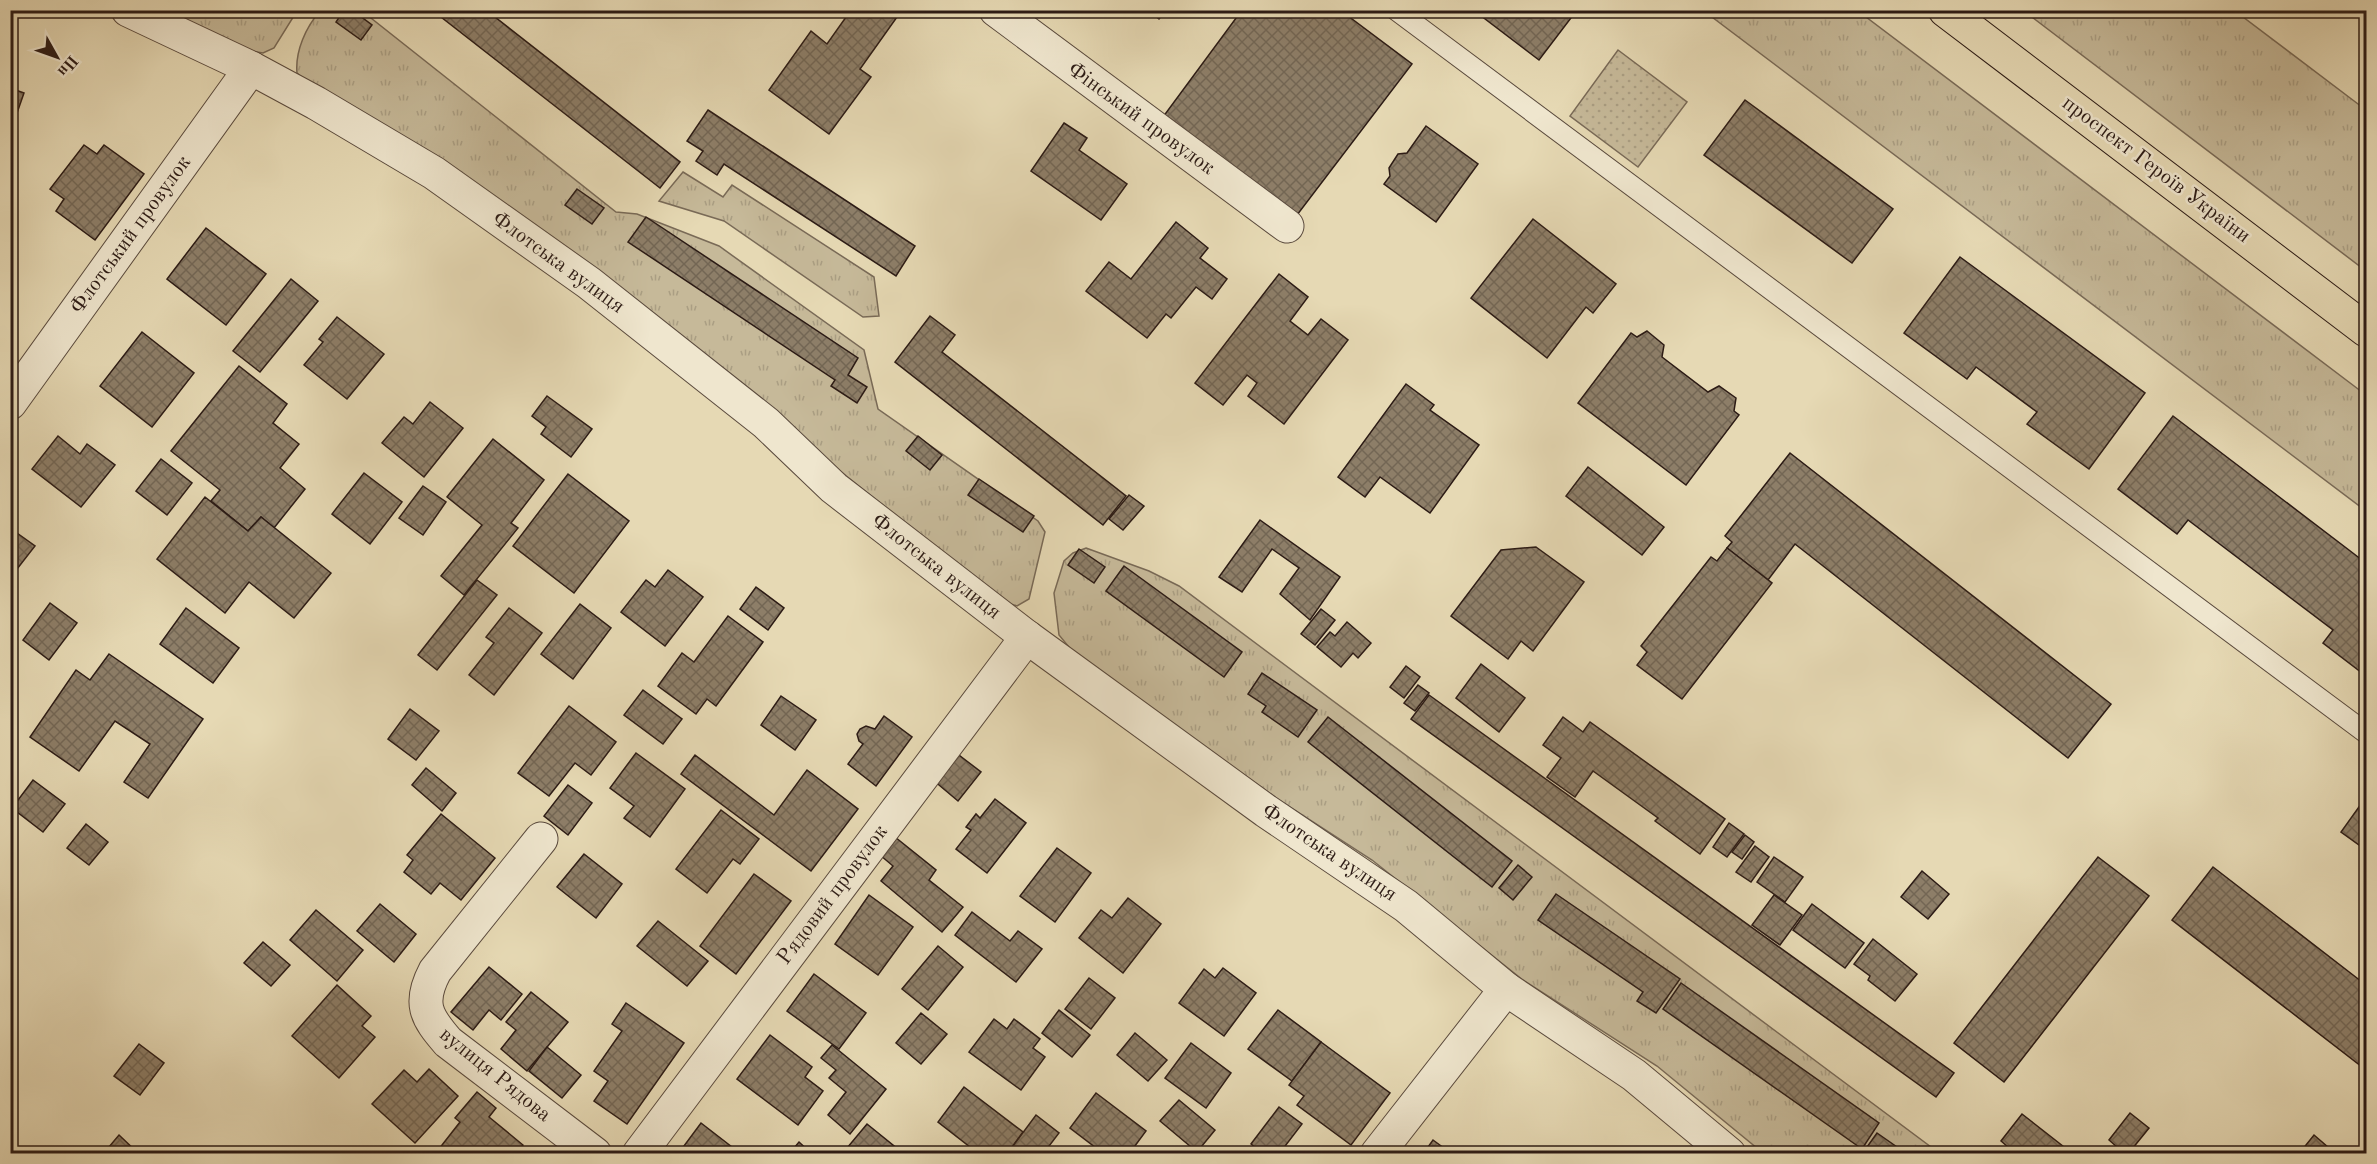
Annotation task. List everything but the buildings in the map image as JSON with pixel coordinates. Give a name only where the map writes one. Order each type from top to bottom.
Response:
[{"type":"highway","name":"проспект Героїв України","points":[[1945,10],[2367,330]]},
{"type":"street","name":"Флотська вулиця","points":[[128,10],[251,68],[316,103],[434,173],[589,283],[766,423],[834,488],[1027,637],[1266,811],[1407,906],[1506,989],[1634,1075],[1729,1154]]},
{"type":"street","name":"Фінський провулок","points":[[996,10],[1287,226]]},
{"type":"street","name":"Флотський провулок","points":[[10,403],[251,68]]},
{"type":"street","name":"Рядовий провулок","points":[[639,1154],[1027,637]]},
{"type":"street","name":"вулиця Рядова","points":[[541,839],[435,971],[426,987],[426,1007],[433,1026],[448,1042],[595,1154]]},
{"type":"street","points":[[1377,1154],[1506,989]]},
{"type":"lane","points":[[1396,10],[2367,733]]},
{"type":"green space","points":[[161,11],[297,11],[274,48],[263,53],[245,50]]},
{"type":"green space","points":[[320,11],[362,11],[616,212],[637,214],[719,246],[864,350],[878,409],[1038,521],[1045,532],[1029,599],[1017,606],[1004,602],[606,284],[312,86],[297,73],[297,65],[302,40]]},
{"type":"green space","points":[[1704,11],[1858,11],[2366,395],[2366,511]]},
{"type":"green space","points":[[2024,11],[2235,11],[2366,110],[2366,271]]},
{"type":"green space","points":[[1618,50],[1687,102],[1638,167],[1570,116]]},
{"type":"green space","points":[[683,172],[723,197],[732,185],[874,277],[879,316],[863,317],[724,221],[659,201]]},
{"type":"green space","points":[[1086,548],[1149,571],[1179,586],[1939,1153],[1763,1153],[1657,1066],[1523,980],[1372,860],[1279,800],[1073,652],[1059,635],[1054,593],[1064,561],[1073,553]]}]
